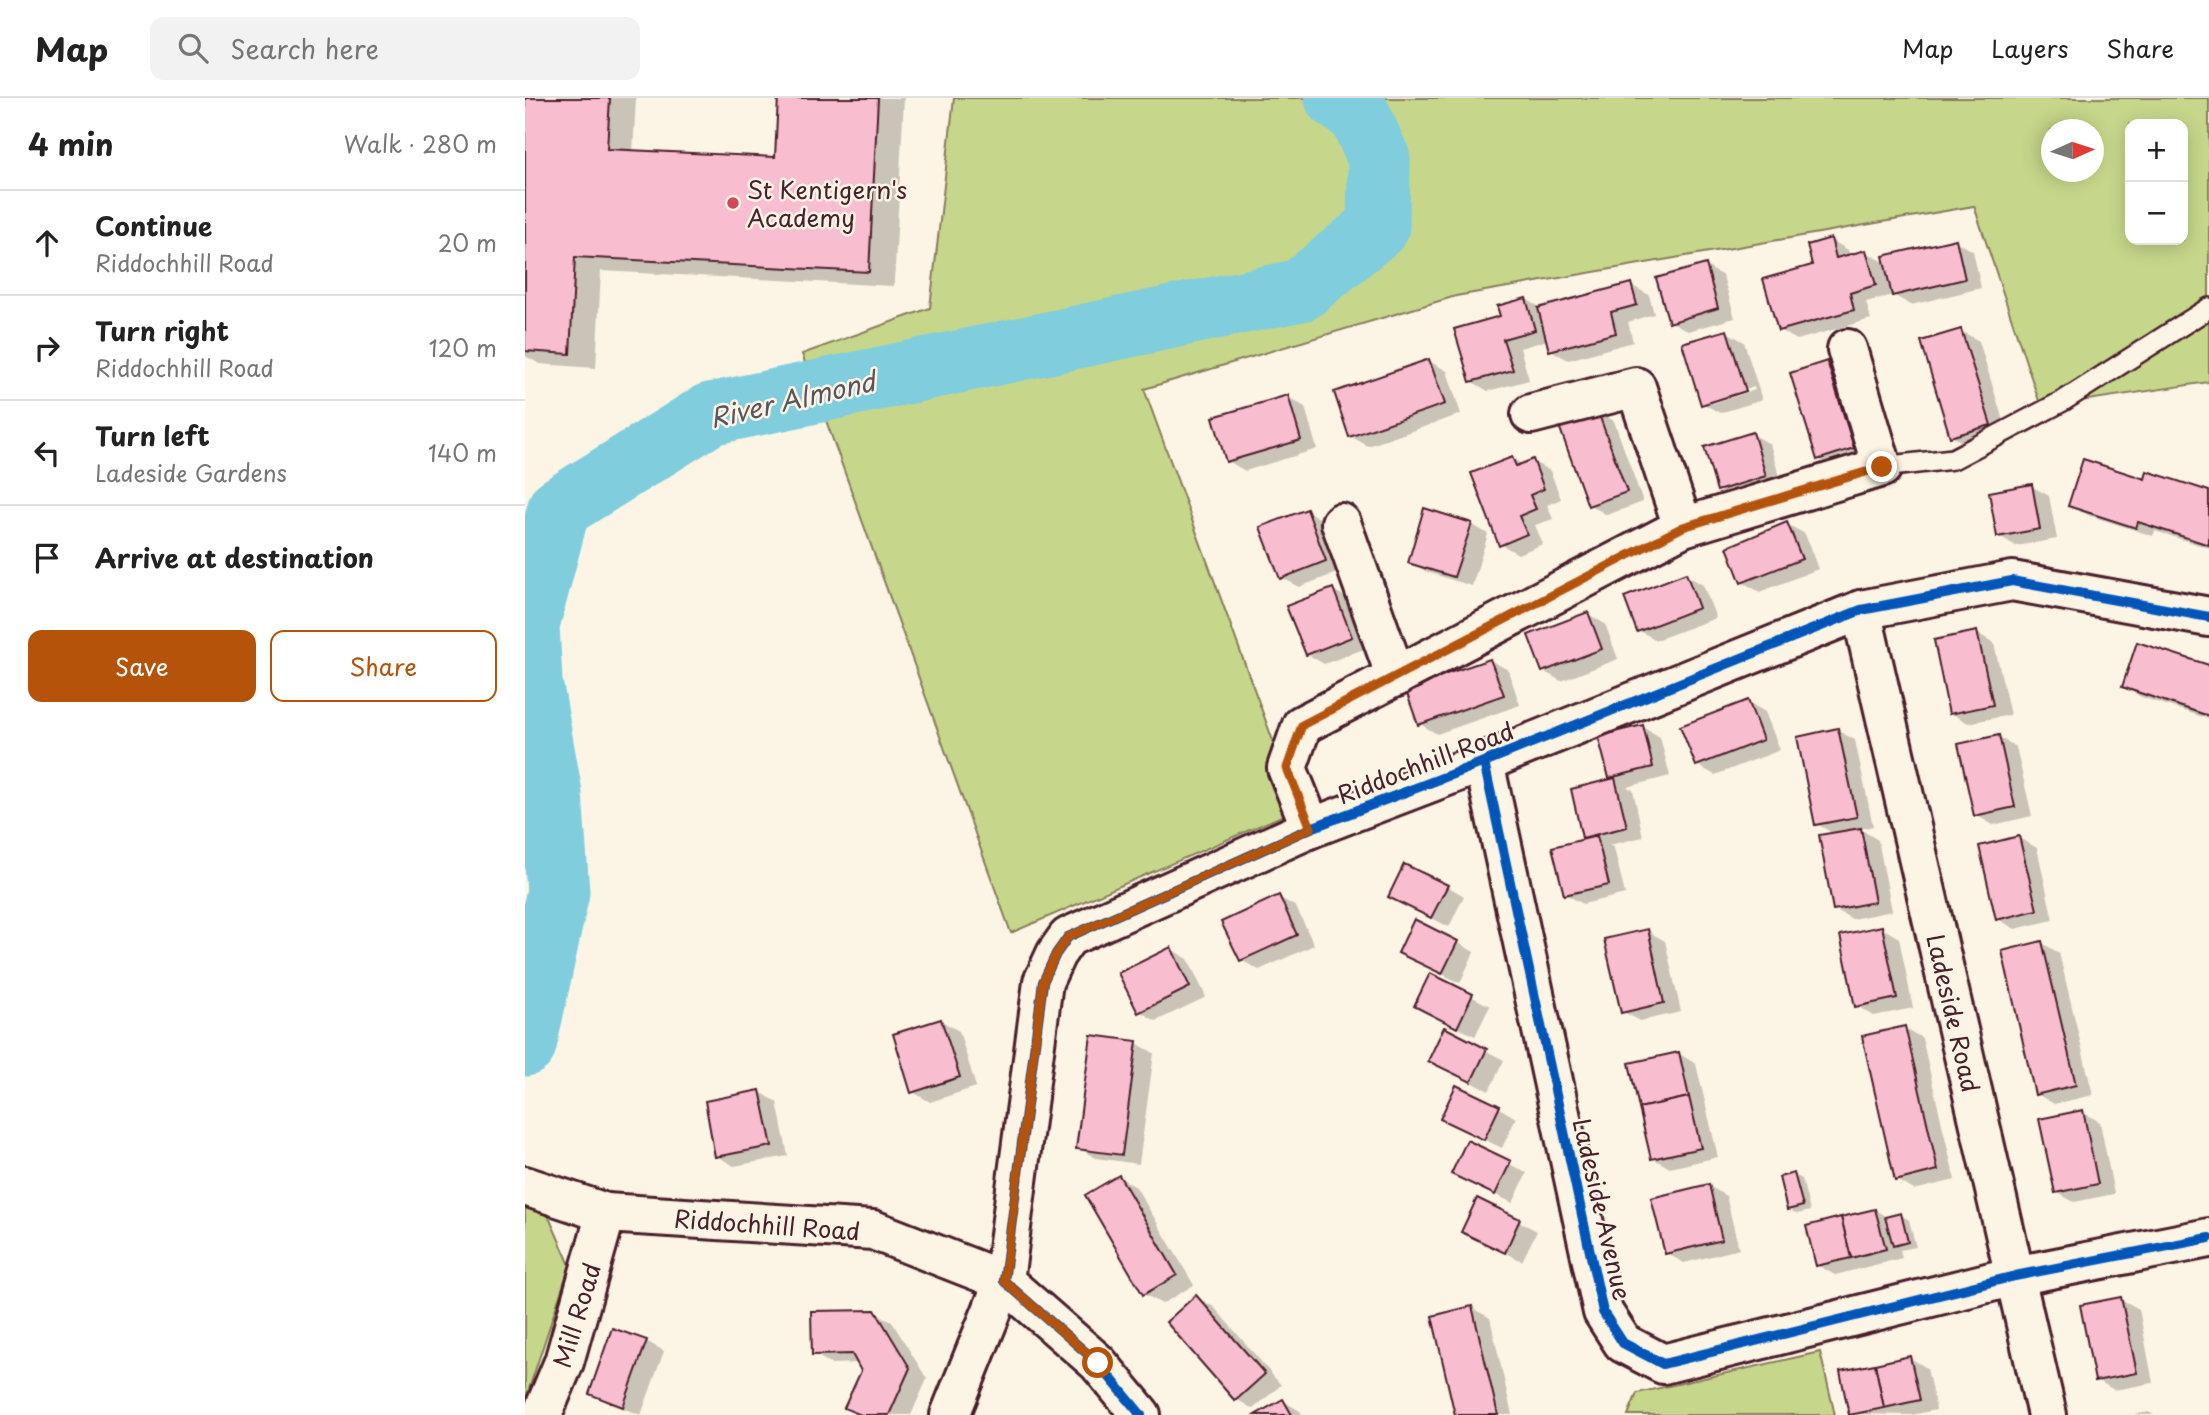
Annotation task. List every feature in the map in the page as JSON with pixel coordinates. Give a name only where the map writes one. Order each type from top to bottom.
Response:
[{"type":"street","points":[[1311,828],[1287,768],[1302,725],[1683,527],[1882,467],[1847,349]]},
{"type":"street","points":[[1531,414],[1636,387],[1683,527]]},
{"type":"street","points":[[1341,523],[1396,677]]},
{"type":"street","name":"Riddochhill Road","points":[[1004,1281],[1043,982],[1068,937],[1311,828],[1484,762],[1861,610],[2013,581],[2209,617]]},
{"type":"street","name":"Ladeside Road","points":[[1861,610],[2047,1415]]},
{"type":"street","name":"Ladeside Avenue","points":[[1484,762],[1603,1312],[1623,1343],[1663,1364],[2015,1276],[2209,1238]]},
{"type":"street","name":"Riddochhill Road","points":[[530,1187],[606,1213],[873,1230],[1004,1281],[1098,1363],[1141,1415]]},
{"type":"street","name":"Mill Road","points":[[542,1415],[564,1362],[606,1213]]},
{"type":"street","points":[[950,1415],[1004,1281]]},
{"type":"lane","points":[[1882,467],[1953,459],[2063,401],[2209,308]]},
{"type":"green space","points":[[954,98],[2209,98],[2209,382],[2041,407],[1974,206],[1456,296],[1144,389],[1298,809],[1011,933],[802,354],[930,308]]},
{"type":"green space","points":[[525,1200],[544,1206],[570,1265],[525,1401]]},
{"type":"green space","points":[[1820,1352],[1835,1415],[1628,1415],[1637,1393]]},
{"type":"building","points":[[525,98],[610,98],[607,149],[775,157],[778,98],[878,98],[869,272],[575,257],[570,354],[525,351]]},
{"type":"building","points":[[1831,238],[1836,258],[1866,250],[1876,285],[1850,293],[1854,310],[1778,331],[1763,279],[1812,265],[1807,245]]},
{"type":"building","points":[[1956,239],[1965,279],[1892,296],[1883,256]]},
{"type":"building","points":[[1706,264],[1718,308],[1669,323],[1656,278]]},
{"type":"building","points":[[1631,283],[1637,305],[1611,312],[1616,333],[1549,351],[1538,308]]},
{"type":"building","points":[[1526,298],[1535,330],[1503,339],[1513,370],[1470,382],[1454,329],[1500,316],[1497,306]]},
{"type":"building","points":[[1961,329],[1991,425],[1950,437],[1921,341]]},
{"type":"building","points":[[1727,330],[1746,391],[1701,405],[1682,343]]},
{"type":"building","points":[[1429,359],[1445,404],[1349,437],[1334,392]]},
{"type":"building","points":[[1827,361],[1854,448],[1817,460],[1790,373]]},
{"type":"building","points":[[1288,395],[1301,440],[1226,462],[1213,417]]},
{"type":"building","points":[[1597,409],[1627,492],[1588,506],[1558,423]]},
{"type":"building","points":[[1753,432],[1766,476],[1717,491],[1704,447]]},
{"type":"building","points":[[1512,457],[1516,466],[1533,459],[1544,489],[1530,495],[1536,509],[1519,516],[1527,534],[1499,546],[1471,473]]},
{"type":"building","points":[[2083,459],[2145,479],[2147,471],[2209,491],[2209,545],[2138,522],[2136,528],[2068,506]]},
{"type":"building","points":[[2032,484],[2040,529],[1997,537],[1989,492]]},
{"type":"building","points":[[1424,508],[1472,523],[1454,577],[1408,563]]},
{"type":"building","points":[[1307,509],[1326,561],[1280,579],[1260,527]]},
{"type":"building","points":[[1787,522],[1802,559],[1741,583],[1727,547]]},
{"type":"building","points":[[1686,573],[1699,608],[1637,632],[1624,597]]},
{"type":"building","points":[[1333,588],[1352,637],[1306,655],[1286,606]]},
{"type":"building","points":[[1588,612],[1602,649],[1542,672],[1528,635]]},
{"type":"building","points":[[1977,631],[1993,705],[1949,714],[1934,640]]},
{"type":"building","points":[[2137,642],[2209,665],[2209,716],[2122,687]]},
{"type":"building","points":[[1490,659],[1504,695],[1418,725],[1405,688]]},
{"type":"building","points":[[1748,700],[1763,740],[1696,766],[1680,726]]},
{"type":"building","points":[[1643,725],[1653,767],[1609,778],[1598,736]]},
{"type":"building","points":[[1838,728],[1857,817],[1815,825],[1797,737]]},
{"type":"building","points":[[1999,735],[2015,807],[1974,816],[1958,744]]},
{"type":"building","points":[[1615,778],[1627,827],[1582,838],[1571,789]]},
{"type":"building","points":[[1861,828],[1875,902],[1833,910],[1819,835]]},
{"type":"building","points":[[1597,836],[1609,885],[1564,895],[1552,847]]},
{"type":"building","points":[[2019,836],[2037,910],[1996,920],[1979,846]]},
{"type":"building","points":[[1404,864],[1448,885],[1431,918],[1388,897]]},
{"type":"building","points":[[1279,895],[1297,935],[1240,961],[1221,922]]},
{"type":"building","points":[[1414,919],[1458,941],[1442,974],[1398,953]]},
{"type":"building","points":[[1882,926],[1897,998],[1855,1007],[1840,935]]},
{"type":"building","points":[[1648,929],[1664,1003],[1621,1013],[1604,939]]},
{"type":"building","points":[[2042,941],[2076,1085],[2035,1095],[2002,951]]},
{"type":"building","points":[[1171,947],[1190,987],[1138,1013],[1118,973]]},
{"type":"building","points":[[1430,973],[1473,994],[1457,1028],[1414,1006]]},
{"type":"building","points":[[941,1019],[960,1077],[911,1093],[893,1034]]},
{"type":"building","points":[[1905,1026],[1938,1170],[1895,1181],[1862,1036]]},
{"type":"building","points":[[1444,1027],[1487,1049],[1471,1082],[1428,1061]]},
{"type":"building","points":[[1091,1035],[1137,1041],[1122,1155],[1076,1149]]},
{"type":"building","points":[[1679,1052],[1689,1097],[1639,1108],[1629,1063]]},
{"type":"building","points":[[1456,1085],[1500,1106],[1484,1140],[1440,1119]]},
{"type":"building","points":[[760,1090],[772,1146],[715,1157],[705,1101]]},
{"type":"building","points":[[1689,1097],[1701,1148],[1651,1159],[1639,1108]]},
{"type":"building","points":[[2083,1110],[2098,1184],[2055,1193],[2039,1119]]},
{"type":"building","points":[[1467,1140],[1511,1161],[1495,1195],[1451,1174]]},
{"type":"building","points":[[1794,1173],[1803,1206],[1787,1210],[1779,1177]]},
{"type":"building","points":[[1119,1175],[1177,1275],[1143,1295],[1085,1195]]},
{"type":"building","points":[[1709,1184],[1722,1240],[1665,1254],[1651,1198]]},
{"type":"building","points":[[1477,1198],[1520,1219],[1505,1253],[1461,1232]]},
{"type":"building","points":[[1875,1209],[1886,1249],[1851,1258],[1841,1217]]},
{"type":"building","points":[[1901,1213],[1908,1242],[1893,1246],[1885,1217]]},
{"type":"building","points":[[1841,1217],[1851,1258],[1816,1266],[1806,1226]]},
{"type":"building","points":[[1196,1295],[1265,1374],[1235,1401],[1166,1322]]},
{"type":"building","points":[[2121,1297],[2137,1373],[2095,1381],[2080,1305]]},
{"type":"building","points":[[1472,1306],[1498,1415],[1455,1415],[1432,1316]]},
{"type":"building","points":[[875,1310],[910,1368],[889,1415],[861,1415],[844,1408],[861,1371],[852,1354],[812,1355],[811,1311]]},
{"type":"building","points":[[612,1328],[647,1340],[623,1407],[589,1394]]},
{"type":"building","points":[[1910,1356],[1920,1400],[1884,1408],[1875,1364]]},
{"type":"building","points":[[1875,1364],[1884,1408],[1849,1415],[1840,1371]]},
{"type":"building","points":[[1283,1399],[1292,1415],[1255,1415]]},
{"type":"waterway","name":"River Almond","points":[[525,1045],[558,892],[551,794],[531,682],[528,625],[559,508],[710,414],[1301,290],[1378,227],[1379,159],[1359,114],[1336,98]]},
{"type":"cycle path","points":[[1141,1415],[1098,1363],[1004,1281],[1043,982],[1056,954],[1068,937],[1311,828],[1484,762],[1861,610],[2012,581],[2209,617]]},
{"type":"cycle path","points":[[1484,762],[1603,1312],[1623,1343],[1663,1364],[2015,1276],[2209,1238]]},
{"type":"place","name":"St Kentigern's Academy","points":[[733,203]]},
{"type":"route","points":[[1098,1363],[1004,1281],[1043,982],[1056,954],[1068,937],[1311,828],[1287,768],[1302,725],[1683,527],[1882,467]]}]
